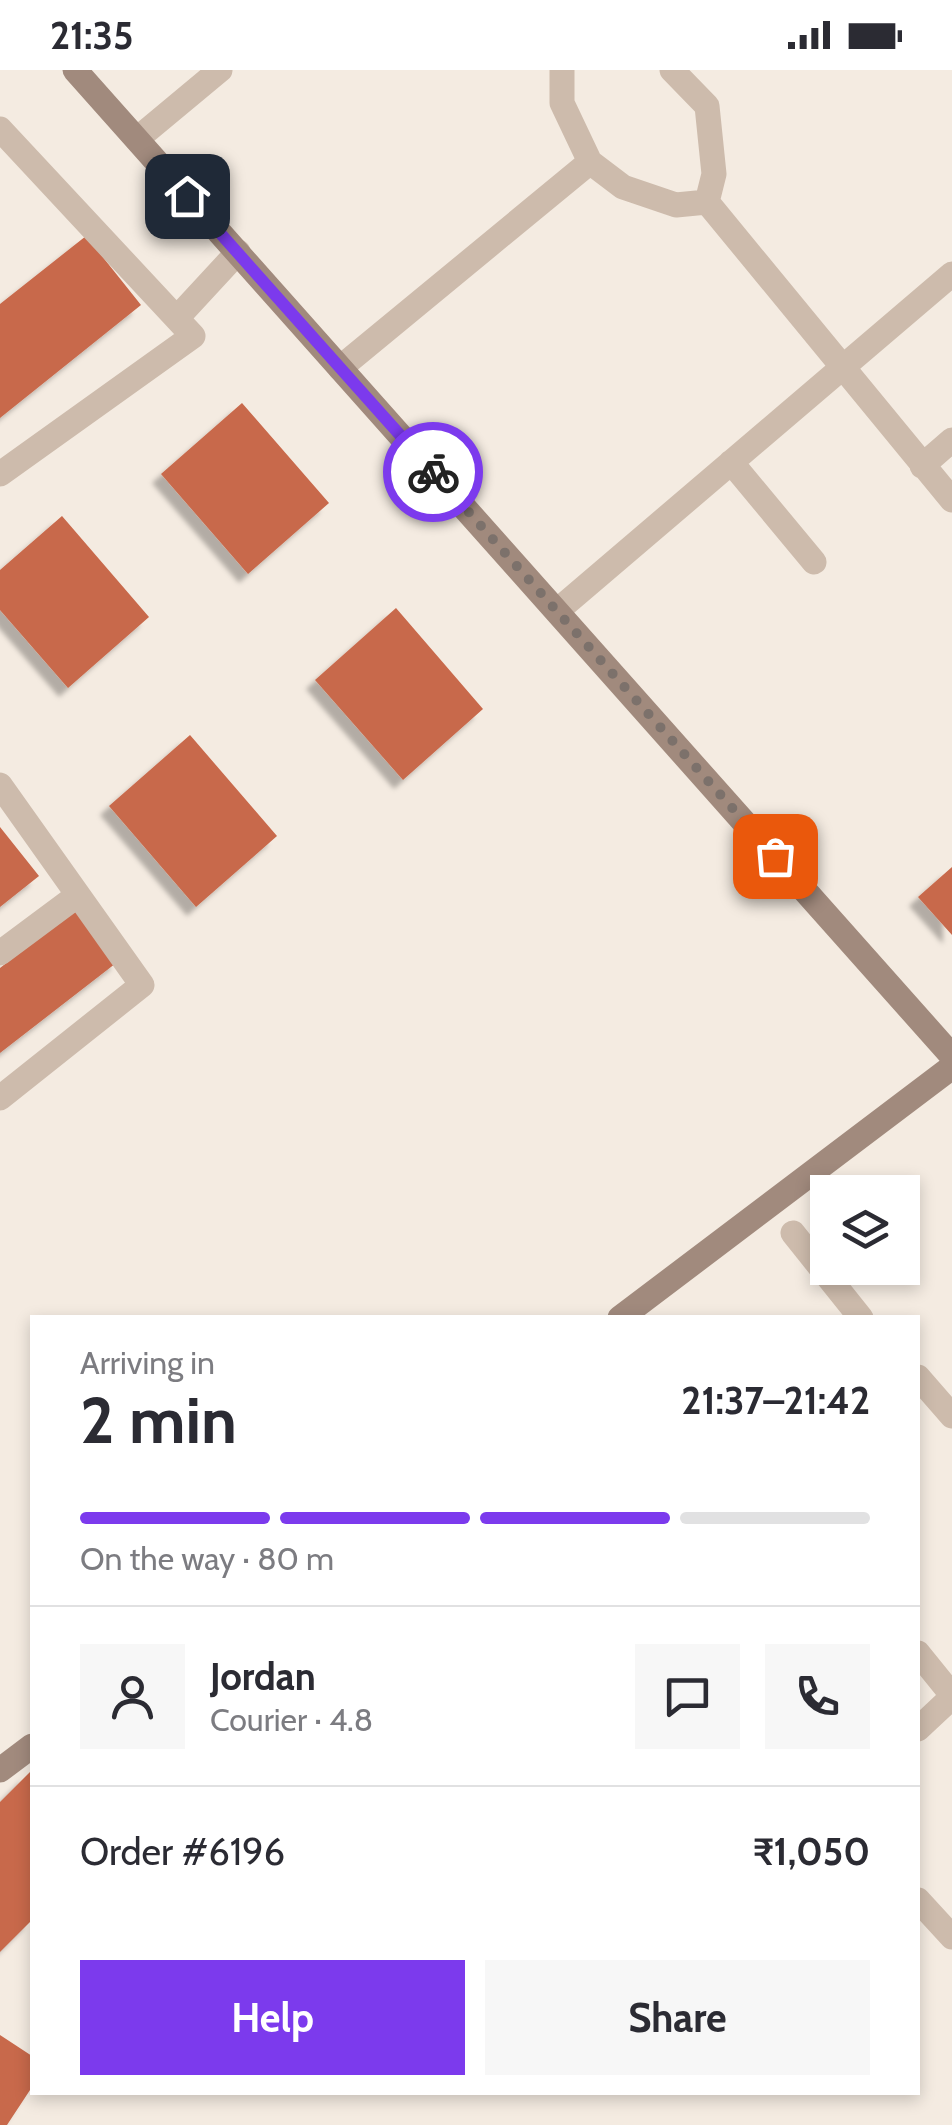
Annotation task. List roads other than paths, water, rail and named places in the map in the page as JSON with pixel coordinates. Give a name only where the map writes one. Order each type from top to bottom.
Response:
[{"type":"street","points":[[75,70],[952,1056]]},
{"type":"street","points":[[137,139],[220,70]]},
{"type":"street","points":[[562,70],[562,103],[590,162],[623,187],[676,205],[707,202]]},
{"type":"street","points":[[686,74],[707,106],[714,174],[707,202]]},
{"type":"street","points":[[0,128],[193,336],[0,474]]},
{"type":"street","points":[[340,368],[590,162]]},
{"type":"street","points":[[707,202],[952,500]]},
{"type":"street","points":[[178,318],[238,252]]},
{"type":"street","points":[[557,611],[952,274]]},
{"type":"street","points":[[922,466],[952,440]]},
{"type":"street","points":[[731,462],[814,562]]},
{"type":"street","points":[[0,785],[142,985],[0,1098]]},
{"type":"street","points":[[0,953],[78,896]]},
{"type":"street","points":[[624,1315],[952,1067]]},
{"type":"street","points":[[793,1233],[860,1315]]},
{"type":"street","points":[[920,1378],[952,1416]]},
{"type":"street","points":[[920,1656],[952,1696],[920,1726]]},
{"type":"street","points":[[0,1770],[30,1748]]},
{"type":"street","points":[[920,1902],[952,1938]]}]
